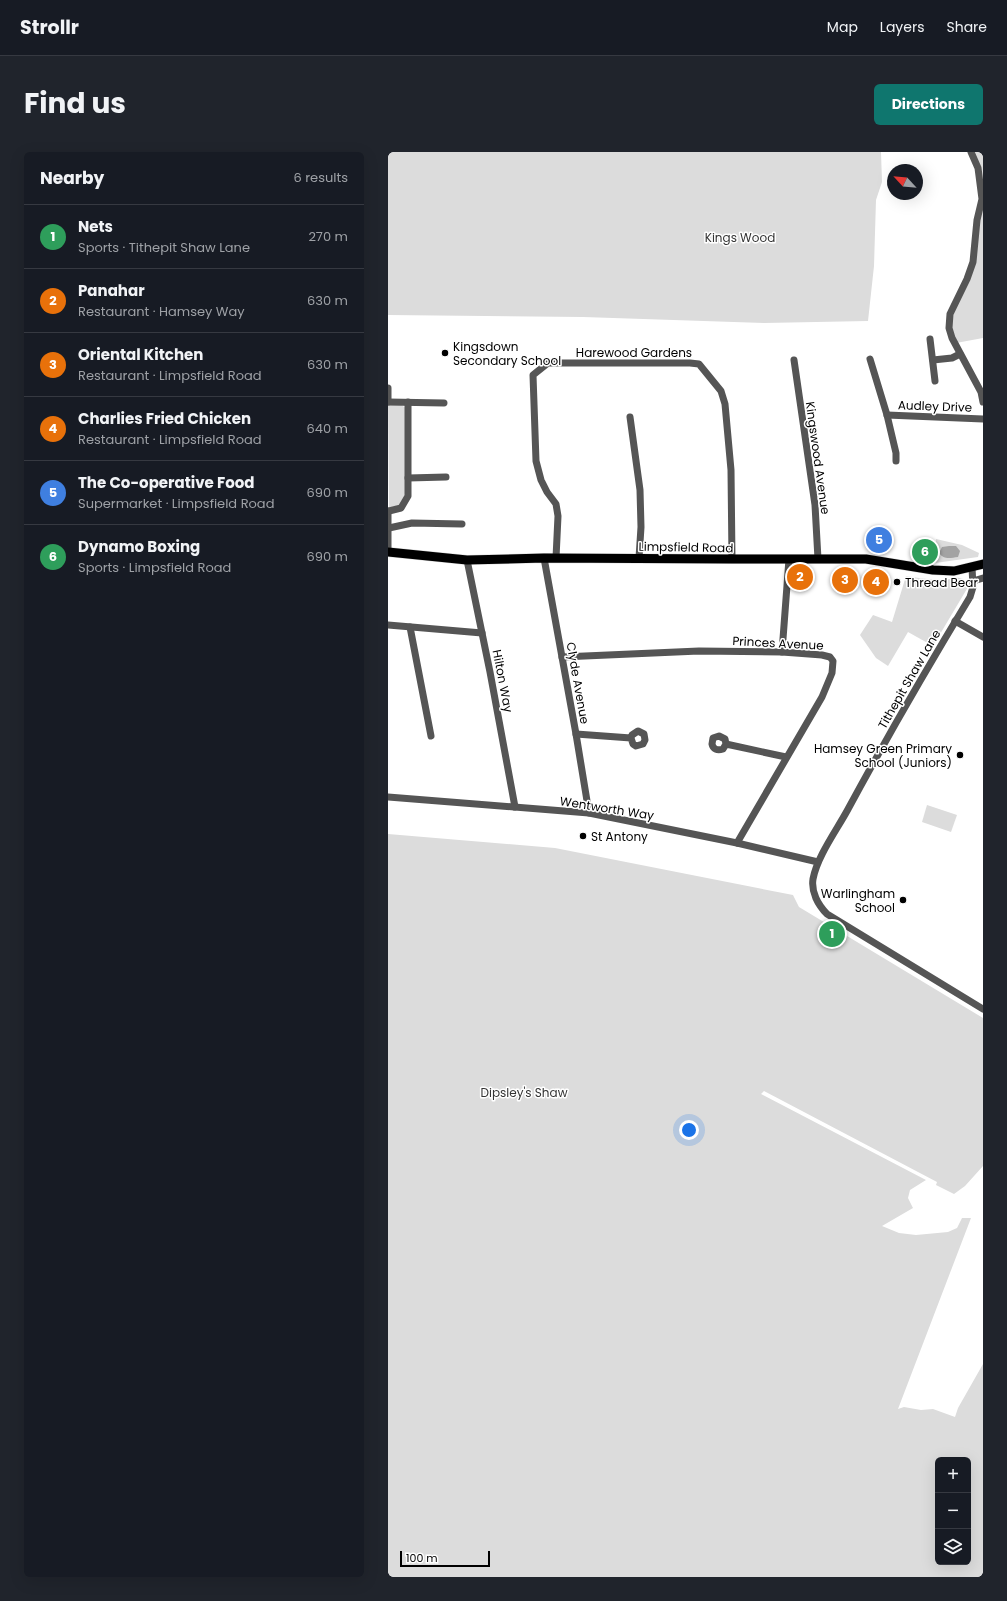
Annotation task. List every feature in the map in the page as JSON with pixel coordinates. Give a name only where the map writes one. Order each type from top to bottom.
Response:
[{"type":"main road","name":"Limpsfield Road","points":[[388,552],[467,560],[544,558],[732,560],[866,559],[933,570],[954,570],[983,564]]},
{"type":"street","points":[[971,152],[978,168],[982,200],[976,220],[974,254],[971,268],[950,314],[949,328],[960,354],[982,392],[983,402]]},
{"type":"street","points":[[930,340],[935,381]]},
{"type":"street","points":[[932,360],[952,358],[960,354]]},
{"type":"street","name":"Audley Drive","points":[[870,359],[887,415],[896,453],[896,461]]},
{"type":"street","name":"Kingswood Avenue","points":[[794,360],[815,505],[818,559]]},
{"type":"street","name":"Harewood Gardens","points":[[556,558],[558,516],[556,504],[547,492],[541,480],[536,461],[533,375],[548,363],[690,363],[699,364],[704,369],[721,391],[725,404],[731,470],[732,560]]},
{"type":"street","points":[[388,388],[388,402],[444,403]]},
{"type":"street","points":[[388,552],[388,511],[402,508],[408,496],[408,402]]},
{"type":"street","name":"Audley Drive","points":[[887,415],[983,419]]},
{"type":"street","points":[[630,417],[640,490],[641,527],[639,558]]},
{"type":"street","points":[[408,478],[446,477]]},
{"type":"street","points":[[389,528],[412,523],[457,527]]},
{"type":"street","name":"Clyde Avenue","points":[[544,558],[589,813]]},
{"type":"street","points":[[782,652],[789,559]]},
{"type":"street","name":"Hilton Way","points":[[467,560],[515,807]]},
{"type":"street","name":"Tithepit Shaw Lane","points":[[972,567],[973,587],[970,597],[863,780],[818,862],[813,879],[813,887],[821,908],[827,914],[983,1009]]},
{"type":"street","points":[[973,581],[983,578]]},
{"type":"street","points":[[955,621],[983,637]]},
{"type":"street","points":[[388,625],[482,633]]},
{"type":"street","points":[[410,627],[431,736]]},
{"type":"street","name":"Princes Avenue","points":[[562,657],[699,651],[782,652],[830,657],[833,661],[832,673],[822,697],[737,843]]},
{"type":"street","points":[[576,734],[631,738]]},
{"type":"street","points":[[726,744],[786,757]]},
{"type":"street","name":"Wentworth Way","points":[[388,797],[589,813],[737,843],[818,862]]},
{"type":"green space","name":"Kings Wood","points":[[388,152],[881,152],[882,182],[876,200],[874,266],[868,321],[764,323],[583,317],[388,315]]},
{"type":"green space","points":[[973,152],[983,152],[983,196]]},
{"type":"green space","points":[[983,201],[983,338],[956,343],[951,328],[954,310],[970,276]]},
{"type":"green space","points":[[388,405],[401,405],[406,408],[405,494],[399,505],[389,508]]},
{"type":"green space","points":[[936,539],[962,545],[979,553],[978,557],[935,563],[933,562]]},
{"type":"green space","points":[[906,576],[939,580],[961,578],[966,581],[968,587],[933,646],[908,632],[888,666],[876,658],[860,635],[873,615],[892,622]]},
{"type":"green space","points":[[927,805],[957,815],[951,832],[922,822]]},
{"type":"green space","name":"Dipsley's Shaw","points":[[388,834],[555,848],[793,895],[799,907],[983,1018],[983,1166],[965,1186],[954,1194],[936,1185],[937,1182],[764,1091],[761,1094],[926,1180],[910,1190],[908,1198],[913,1208],[882,1226],[899,1233],[916,1235],[948,1232],[957,1228],[962,1218],[971,1218],[898,1409],[904,1407],[921,1410],[933,1409],[955,1417],[958,1408],[983,1364],[983,1577],[388,1577]]},
{"type":"shaded area","points":[[956,546],[960,551],[958,557],[945,558],[939,553],[942,547]]},
{"type":"place","name":"Kingsdown Secondary School","points":[[445,353]]},
{"type":"place","name":"The Co-operative Food","points":[[879,540]]},
{"type":"place","name":"Dynamo Boxing","points":[[925,552]]},
{"type":"place","name":"Panahar","points":[[800,577]]},
{"type":"place","name":"Oriental Kitchen","points":[[845,580]]},
{"type":"place","name":"Charlies Fried Chicken","points":[[876,582]]},
{"type":"place","name":"Thread Bear","points":[[897,582]]},
{"type":"place","name":"Hamsey Green Primary School (Juniors)","points":[[960,755]]},
{"type":"place","name":"St Antony","points":[[583,836]]},
{"type":"place","name":"Warlingham School","points":[[903,900]]},
{"type":"place","name":"Nets","points":[[832,934]]}]
